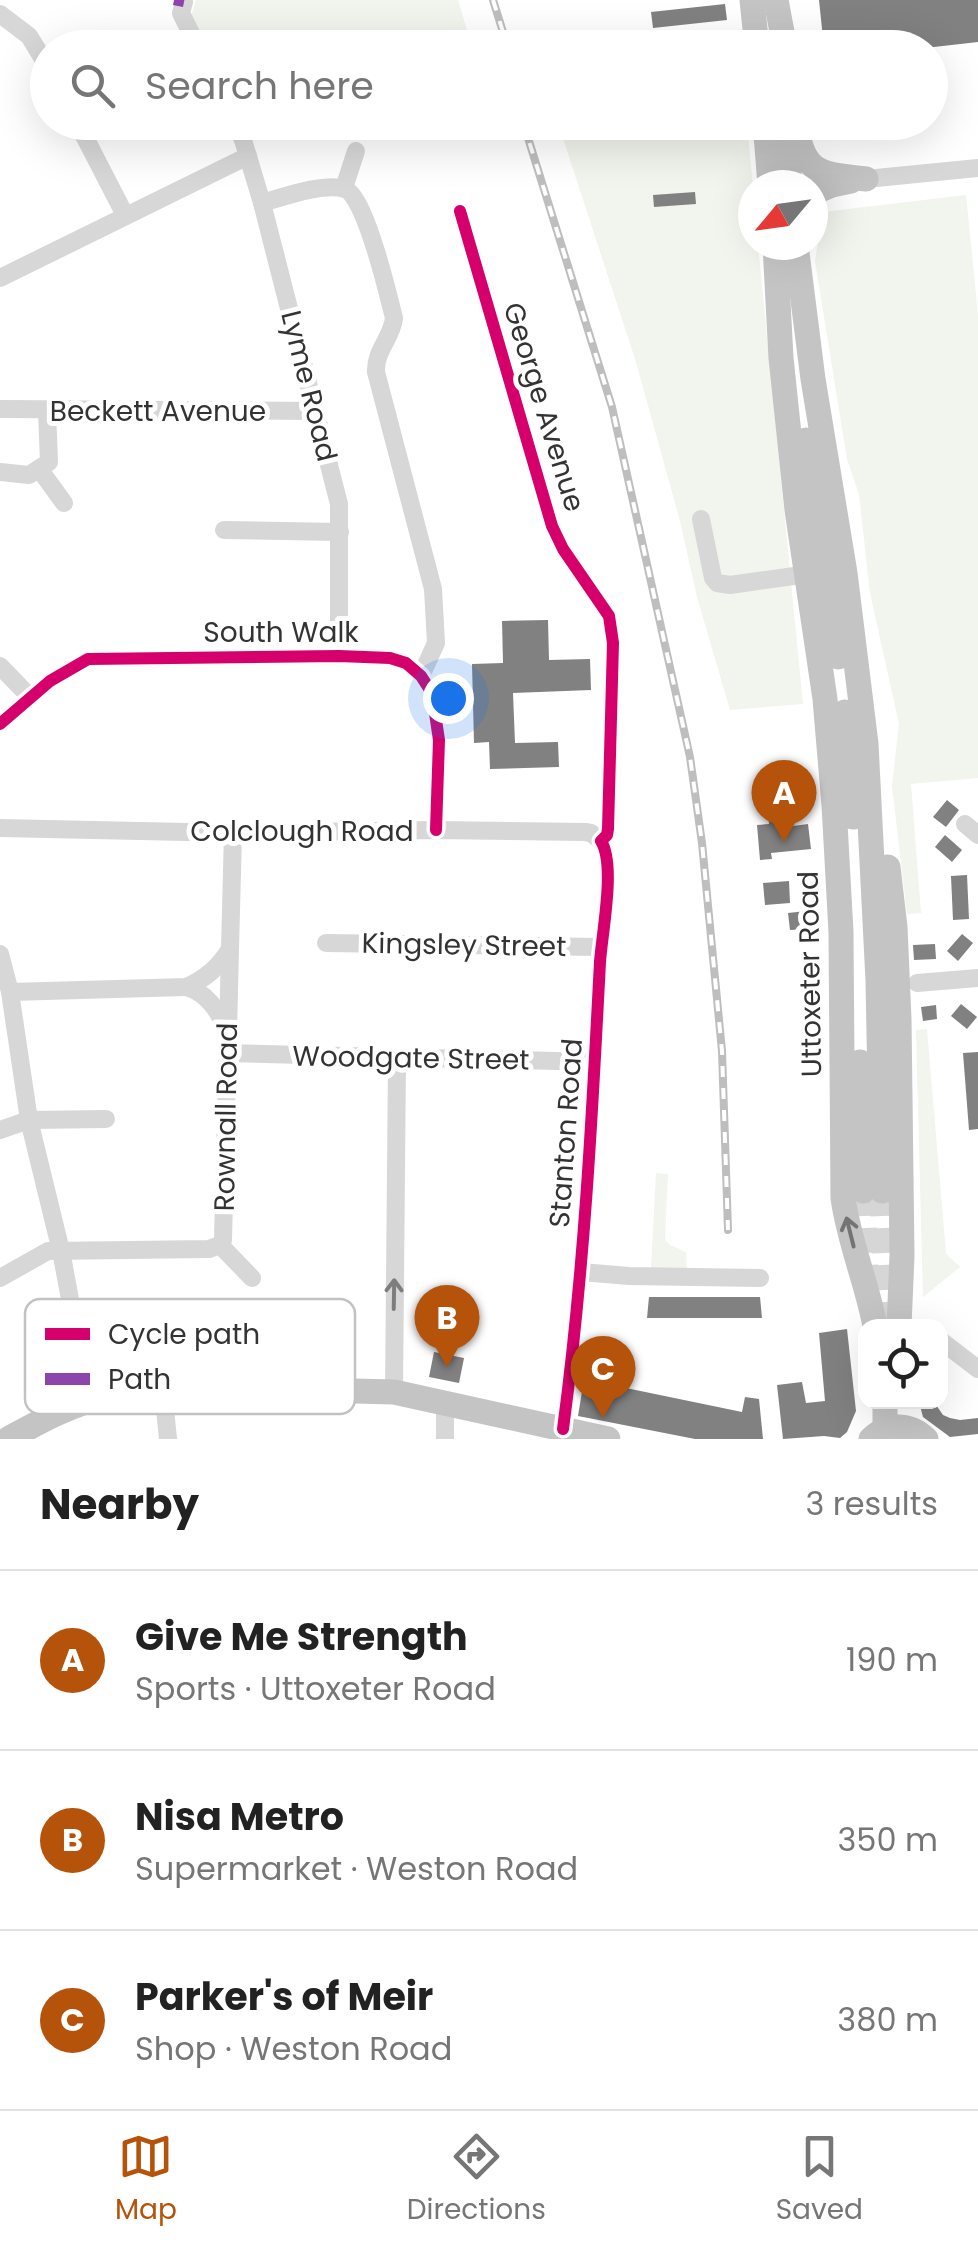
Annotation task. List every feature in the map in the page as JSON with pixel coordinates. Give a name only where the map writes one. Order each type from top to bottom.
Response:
[{"type":"highway","points":[[752,0],[755,30]]},
{"type":"highway","points":[[774,0],[776,30]]},
{"type":"highway","points":[[774,0],[780,30]]},
{"type":"highway","points":[[766,140],[769,170]]},
{"type":"highway","points":[[786,140],[789,170]]},
{"type":"highway","points":[[798,140],[806,160],[816,169],[866,179]]},
{"type":"highway","points":[[828,187],[866,179]]},
{"type":"highway","name":"Uttoxeter Road","points":[[783,260],[781,358],[797,510],[825,700],[838,854],[843,1198],[849,1235],[874,1319]]},
{"type":"highway","points":[[785,260],[849,741],[872,1191],[878,980],[866,744],[845,573],[814,379],[786,260]]},
{"type":"highway","points":[[866,744],[876,784],[895,927],[902,1256],[899,1319]]},
{"type":"highway","points":[[355,1391],[394,1392],[529,1430],[563,1429],[608,1439]]},
{"type":"highway","points":[[883,1409],[878,1434],[905,1426],[925,1437]]},
{"type":"highway","points":[[907,1409],[925,1437]]},
{"type":"highway","points":[[8,1439],[59,1414]]},
{"type":"street","points":[[184,2],[180,13],[189,30]]},
{"type":"street","points":[[0,14],[30,38]]},
{"type":"street","points":[[86,140],[125,215]]},
{"type":"street","name":"Lyme Road","points":[[242,140],[262,202],[339,504],[338,656]]},
{"type":"street","points":[[344,188],[356,151]]},
{"type":"street","points":[[0,278],[248,156]]},
{"type":"street","points":[[866,179],[978,168]]},
{"type":"street","points":[[262,202],[330,186],[354,194],[394,318],[394,326],[378,353],[376,372],[433,589],[436,643],[422,676],[432,693],[439,740],[436,830]]},
{"type":"street","name":"George Avenue","points":[[460,210],[552,526],[563,549],[609,616],[614,643],[608,829],[601,841]]},
{"type":"street","name":"Beckett Avenue","points":[[0,409],[316,411]]},
{"type":"street","points":[[0,472],[29,476],[49,462],[47,411]]},
{"type":"street","points":[[40,470],[64,503]]},
{"type":"street","points":[[701,519],[717,583],[730,585],[806,566]]},
{"type":"street","points":[[224,530],[340,532]]},
{"type":"street","name":"South Walk","points":[[0,724],[65,670],[102,657],[390,658],[406,663],[422,676]]},
{"type":"street","points":[[0,666],[30,697]]},
{"type":"street","name":"Colclough Road","points":[[0,828],[585,832],[601,841]]},
{"type":"street","name":"Rownall Road","points":[[61,1251],[209,1249],[220,1245],[232,832]]},
{"type":"street","name":"Stanton Road","points":[[563,1429],[592,1150],[608,872],[601,841]]},
{"type":"street","name":"Kingsley Street","points":[[326,943],[601,947]]},
{"type":"street","points":[[186,987],[204,979],[230,949]]},
{"type":"street","points":[[0,954],[10,992],[29,1120],[70,1299]]},
{"type":"street","points":[[918,983],[978,978]]},
{"type":"street","points":[[10,992],[186,987],[196,989],[211,1002],[228,1034]]},
{"type":"street","name":"Woodgate Street","points":[[227,1054],[596,1062]]},
{"type":"street","points":[[394,1392],[397,1058]]},
{"type":"street","points":[[0,1130],[29,1120],[106,1119]]},
{"type":"street","points":[[220,1245],[252,1278]]},
{"type":"street","points":[[0,1278],[48,1251],[61,1251]]},
{"type":"street","points":[[581,1272],[760,1278]]},
{"type":"street","points":[[866,1284],[886,1285],[899,1299]]},
{"type":"street","points":[[948,1346],[978,1369]]},
{"type":"street","points":[[444,1404],[446,1439]]},
{"type":"street","points":[[166,1414],[168,1439]]},
{"type":"shaded area","points":[[196,0],[458,0],[467,30],[195,30],[190,20]]},
{"type":"shaded area","points":[[564,140],[749,140],[751,170],[738,170],[738,260],[759,260],[803,704],[730,710],[697,597],[636,362]]},
{"type":"shaded area","points":[[966,195],[978,315],[978,778],[911,784],[921,913],[907,914],[892,786],[899,724],[870,593],[859,494],[847,459],[815,261],[828,260],[828,211]]},
{"type":"shaded area","points":[[927,1029],[946,1254],[960,1267],[923,1297],[916,1030]]},
{"type":"shaded area","points":[[656,1173],[668,1174],[665,1240],[686,1252],[687,1271],[651,1268]]},
{"type":"building","points":[[819,0],[978,0],[978,42],[948,45],[948,30],[822,30]]},
{"type":"building","points":[[725,4],[727,20],[653,28],[651,12]]},
{"type":"building","points":[[695,192],[696,204],[654,207],[653,195]]},
{"type":"building","points":[[548,620],[549,660],[590,659],[591,690],[513,693],[515,743],[558,742],[559,767],[490,769],[489,742],[474,743],[472,664],[503,663],[502,621]]},
{"type":"building","points":[[780,771],[786,827],[808,824],[811,849],[771,853],[772,859],[760,860],[757,825],[769,824],[764,773]]},
{"type":"building","points":[[947,800],[959,810],[946,827],[933,817]]},
{"type":"building","points":[[945,835],[962,850],[952,862],[935,847]]},
{"type":"building","points":[[967,875],[969,919],[953,920],[951,876]]},
{"type":"building","points":[[789,881],[790,903],[765,905],[763,883]]},
{"type":"building","points":[[806,911],[808,929],[790,930],[788,913]]},
{"type":"building","points":[[962,934],[973,943],[958,961],[947,951]]},
{"type":"building","points":[[935,944],[936,959],[914,960],[913,945]]},
{"type":"building","points":[[961,1004],[977,1017],[967,1029],[951,1016]]},
{"type":"building","points":[[936,1005],[937,1019],[923,1021],[921,1007]]},
{"type":"building","points":[[978,1052],[978,1129],[969,1130],[963,1053]]},
{"type":"building","points":[[649,1297],[760,1297],[762,1318],[647,1318]]},
{"type":"building","points":[[847,1329],[856,1411],[847,1432],[840,1438],[783,1439],[777,1385],[802,1382],[806,1403],[825,1401],[819,1333]]},
{"type":"building","points":[[434,1352],[464,1358],[459,1383],[429,1377]]},
{"type":"building","points":[[587,1361],[599,1363],[597,1382],[742,1412],[745,1397],[759,1399],[763,1439],[695,1439],[578,1416]]},
{"type":"building","points":[[921,1409],[939,1409],[950,1418],[978,1418],[978,1434],[950,1437],[923,1417]]},
{"type":"tunnel","points":[[863,1191],[866,1272]]},
{"type":"tunnel","points":[[882,1191],[888,1319]]},
{"type":"railway","points":[[493,0],[502,30]]},
{"type":"railway","points":[[529,140],[612,407],[690,757],[722,1051],[728,1230]]},
{"type":"marked path","points":[[174,0],[184,2]]},
{"type":"cycle path","points":[[460,211],[552,526],[563,549],[609,616],[613,643],[608,829],[601,841],[607,866],[607,899],[582,1254],[563,1429]]},
{"type":"cycle path","points":[[0,724],[50,681],[88,659],[390,658],[406,663],[432,693],[439,740],[436,830]]},
{"type":"place","name":"Give Me Strength","points":[[784,842]]},
{"type":"place","name":"Nisa Metro","points":[[447,1367]]},
{"type":"place","name":"Parker's of Meir","points":[[603,1418]]}]
